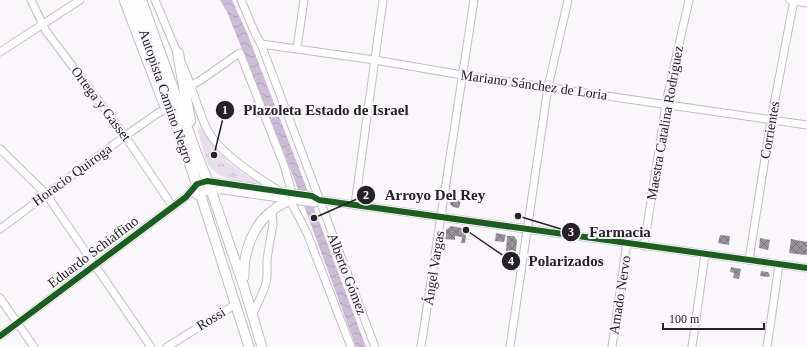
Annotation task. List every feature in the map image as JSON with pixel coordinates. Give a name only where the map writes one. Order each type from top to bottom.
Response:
[{"type":"highway","name":"Autopista Camino Negro","points":[[132,0],[192,155],[209,185]]},
{"type":"highway","name":"Autopista Camino Negro","points":[[140,0],[192,155],[198,189]]},
{"type":"highway","points":[[178,53],[192,155]]},
{"type":"highway","points":[[165,110],[178,142],[192,155]]},
{"type":"main road","points":[[209,185],[253,314],[262,347]]},
{"type":"main road","points":[[198,189],[249,347]]},
{"type":"main road","points":[[244,287],[243,268],[249,245],[260,222],[272,210],[294,197]]},
{"type":"street","name":"Ortega y Gasset","points":[[31,0],[43,25],[125,136],[173,207]]},
{"type":"street","points":[[0,52],[80,0]]},
{"type":"street","points":[[123,0],[165,110]]},
{"type":"street","points":[[155,0],[192,86],[205,126],[224,150],[262,180],[280,191],[294,197],[312,196],[317,202]]},
{"type":"street","name":"Alberto Gómez","points":[[241,0],[261,44],[317,202],[375,347]]},
{"type":"street","points":[[297,48],[304,0]]},
{"type":"street","points":[[355,205],[383,0]]},
{"type":"street","name":"Ángel Vargas","points":[[421,347],[442,218],[474,0]]},
{"type":"street","points":[[510,347],[526,229],[548,87],[568,0]]},
{"type":"street","name":"Maestra Catalina Rodríguez","points":[[644,246],[666,104],[689,0]]},
{"type":"street","points":[[793,0],[807,3]]},
{"type":"street","name":"Corrientes","points":[[749,260],[771,120],[793,0]]},
{"type":"street","name":"Mariano Sánchez de Loria","points":[[261,44],[297,48],[462,75],[807,126]]},
{"type":"street","points":[[192,86],[240,53],[284,165],[307,233],[351,347]]},
{"type":"street","name":"Horacio Quiroga","points":[[0,229],[125,136],[158,113],[165,110]]},
{"type":"street","points":[[0,149],[46,194],[151,347]]},
{"type":"street","points":[[198,189],[209,185],[280,191]]},
{"type":"street","points":[[198,189],[209,185],[223,190],[294,197],[317,202],[355,205],[807,268]]},
{"type":"street","name":"Eduardo Schiaffino","points":[[0,336],[198,189]]},
{"type":"street","points":[[253,314],[265,287],[267,277],[267,259],[273,224],[272,210]]},
{"type":"street","name":"Amado Nervo","points":[[612,347],[627,243]]},
{"type":"street","points":[[692,347],[705,254]]},
{"type":"street","points":[[767,347],[779,265]]},
{"type":"street","points":[[0,298],[34,347]]},
{"type":"street","name":"Rossi","points":[[167,347],[224,310],[236,304]]},
{"type":"green space","points":[[201,128],[228,162],[259,185],[239,182],[226,178],[215,172],[208,164],[204,155],[197,129]]},
{"type":"water","points":[[220,0],[232,0],[247,33],[366,347],[356,347],[293,176],[227,12]]},
{"type":"building","points":[[365,186],[374,187],[373,198],[367,197]]},
{"type":"building","points":[[451,199],[461,200],[459,208],[453,207],[450,204]]},
{"type":"building","points":[[451,226],[467,229],[465,243],[461,243],[462,237],[455,236],[455,240],[445,239],[446,230]]},
{"type":"building","points":[[496,233],[506,235],[504,242],[495,241]]},
{"type":"building","points":[[720,235],[730,236],[729,245],[718,243]]},
{"type":"building","points":[[507,236],[514,236],[517,240],[516,252],[506,251]]},
{"type":"building","points":[[760,238],[770,240],[768,250],[759,248]]},
{"type":"building","points":[[791,239],[807,242],[807,254],[789,253]]},
{"type":"building","points":[[731,267],[741,269],[739,279],[733,278],[734,273],[730,272]]},
{"type":"building","points":[[761,271],[768,272],[770,275],[769,277],[760,276]]},
{"type":"cycle path","points":[[0,336],[186,197],[197,184],[207,181],[312,196],[319,200],[807,268]]},
{"type":"place","name":"Plazoleta Estado de Israel","points":[[214,155]]},
{"type":"place","name":"Farmacia","points":[[518,216]]},
{"type":"place","name":"Arroyo Del Rey","points":[[314,218]]},
{"type":"place","name":"Polarizados","points":[[466,230]]}]
